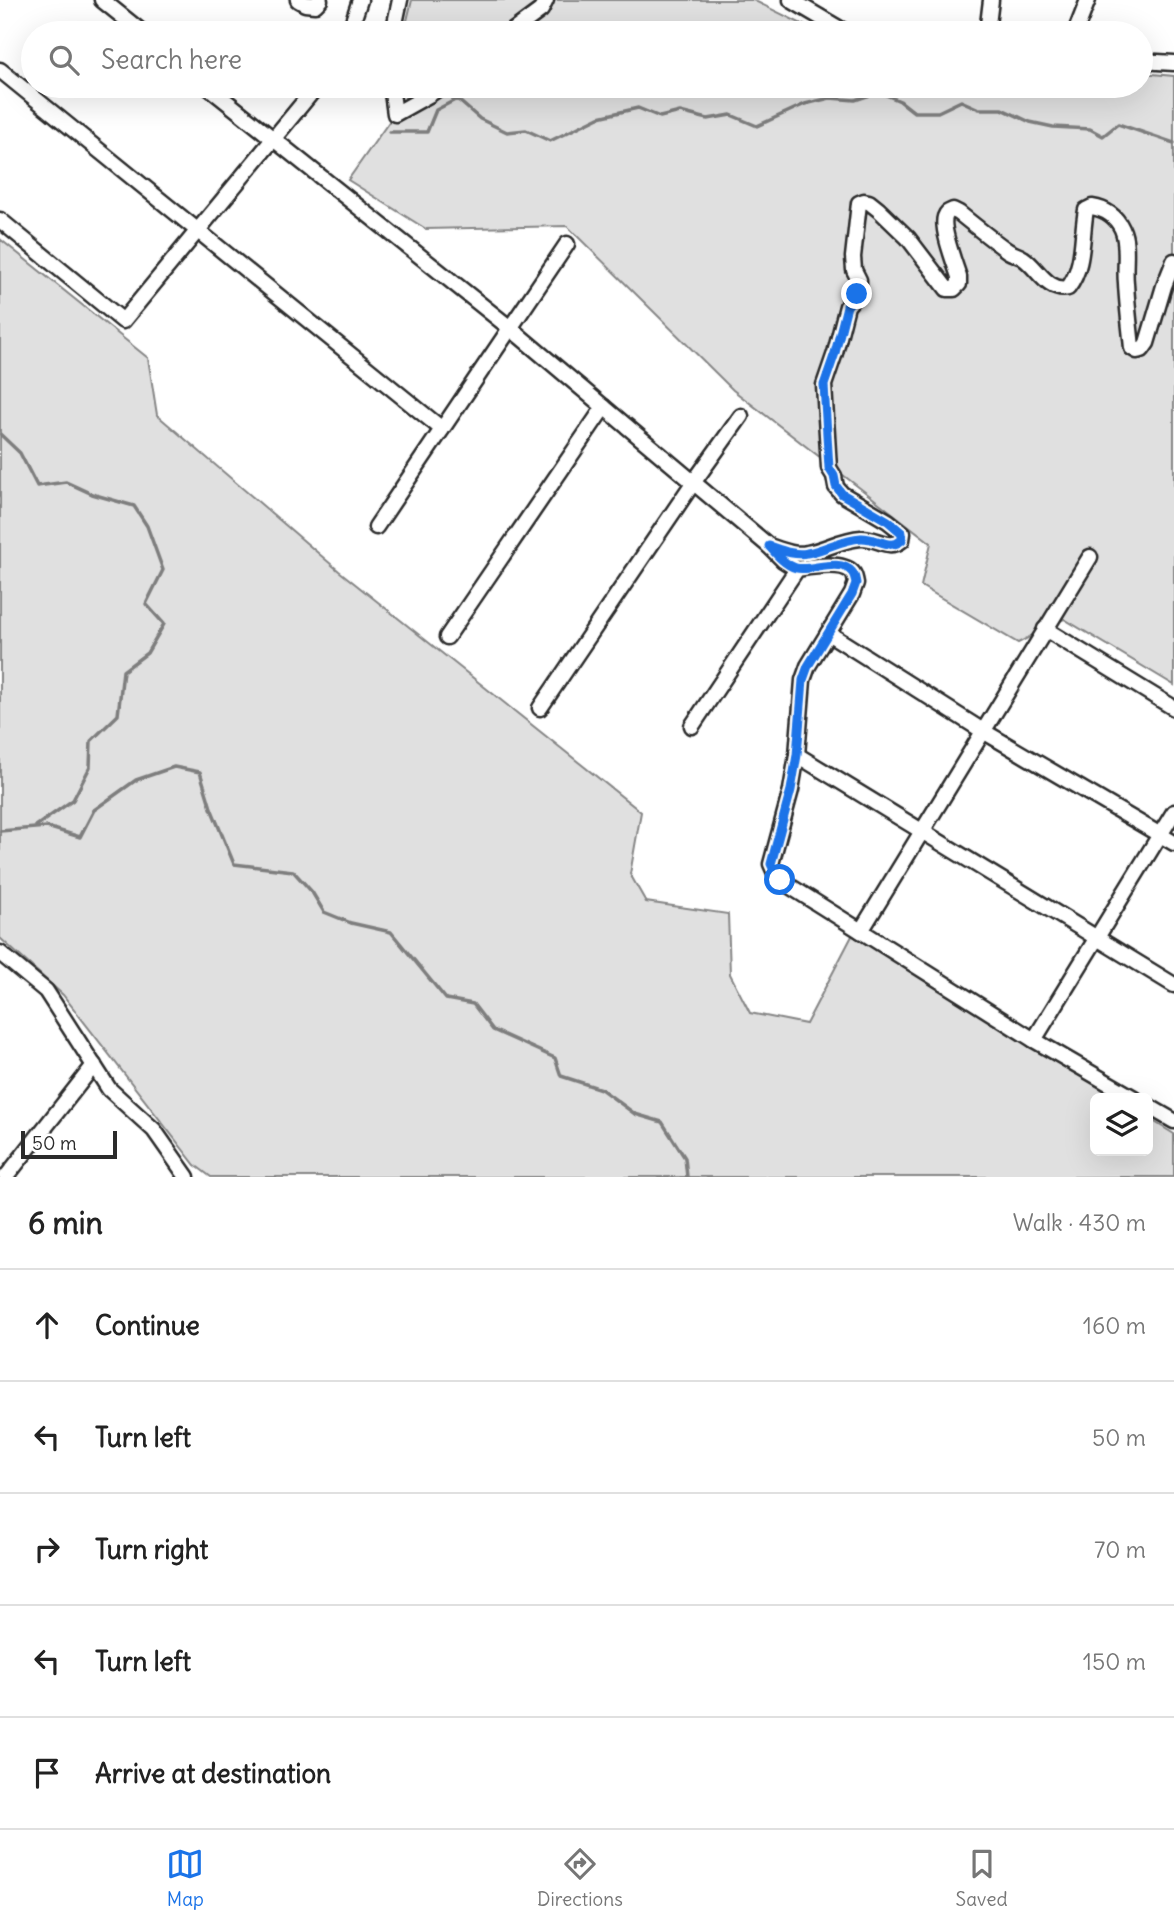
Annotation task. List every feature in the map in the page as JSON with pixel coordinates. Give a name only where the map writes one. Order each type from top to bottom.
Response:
[{"type":"street","points":[[102,0],[128,21]]},
{"type":"street","points":[[298,0],[315,5],[320,0]]},
{"type":"street","points":[[353,21],[360,0]]},
{"type":"street","points":[[396,21],[400,0]]},
{"type":"street","points":[[526,21],[541,9],[546,0]]},
{"type":"street","points":[[988,21],[991,0]]},
{"type":"street","points":[[1080,21],[1088,0]]},
{"type":"street","points":[[800,2],[829,21]]},
{"type":"street","points":[[1153,62],[1174,63]]},
{"type":"street","points":[[0,69],[21,86]]},
{"type":"street","points":[[36,98],[442,429]]},
{"type":"street","points":[[222,98],[510,328],[783,560],[797,569],[831,566],[843,567],[852,572],[856,583],[808,666],[803,680],[797,755],[791,790],[771,864],[775,873],[780,880],[1034,1040],[1125,1093]]},
{"type":"street","points":[[0,220],[124,321],[307,98]]},
{"type":"street","points":[[393,98],[395,114],[424,98]]},
{"type":"street","points":[[769,546],[805,554],[856,538],[869,538],[889,546],[902,540],[902,533],[888,521],[842,494],[829,468],[824,385],[847,306],[859,288],[853,257],[859,204],[864,201],[879,210],[908,238],[947,289],[954,289],[959,284],[945,229],[944,219],[948,212],[953,210],[959,213],[1012,253],[1024,258],[1046,281],[1063,289],[1068,288],[1073,281],[1077,269],[1086,211],[1092,206],[1110,214],[1123,231],[1132,348],[1137,351],[1142,351],[1147,343],[1174,261]]},
{"type":"street","points":[[376,527],[567,244]]},
{"type":"street","points":[[447,637],[604,407]]},
{"type":"street","points":[[540,708],[741,416]]},
{"type":"street","points":[[861,931],[1090,557]]},
{"type":"street","points":[[692,726],[797,569]]},
{"type":"street","points":[[1045,629],[1174,708]]},
{"type":"street","points":[[828,634],[983,731],[1174,843]]},
{"type":"street","points":[[797,755],[1174,985]]},
{"type":"street","points":[[1034,1040],[1174,812]]},
{"type":"street","points":[[0,953],[46,990],[109,1089],[153,1130],[187,1177]]},
{"type":"street","points":[[6,1177],[94,1065]]},
{"type":"street","points":[[1153,1109],[1174,1121]]},
{"type":"shaded area","points":[[412,0],[753,0],[796,21],[407,21]]},
{"type":"shaded area","points":[[1153,74],[1174,76],[1174,685],[1064,619],[1018,643],[921,586],[931,543],[733,390],[567,226],[426,229],[348,180],[405,99],[1153,98]]},
{"type":"shaded area","points":[[0,239],[148,358],[157,415],[339,571],[641,812],[630,874],[646,902],[728,914],[730,974],[750,1013],[806,1024],[853,934],[1108,1093],[1090,1093],[1090,1156],[1153,1156],[1153,1121],[1174,1134],[1174,1177],[211,1177],[195,1165],[63,995],[0,938]]},
{"type":"waterway","points":[[389,132],[427,132],[436,110],[457,99],[480,119],[507,132],[526,130],[550,141],[599,117],[638,108],[660,117],[680,112],[708,119],[731,115],[757,126],[805,104],[830,98]]},
{"type":"waterway","points":[[830,98],[861,98]]},
{"type":"waterway","points":[[893,98],[914,112],[938,112],[961,101],[979,109],[1002,109],[1030,122],[1053,127],[1090,129],[1103,136],[1118,124],[1174,143]]},
{"type":"waterway","points":[[0,434],[20,453],[37,486],[66,482],[92,494],[134,506],[147,526],[163,570],[146,604],[164,624],[147,653],[123,671],[118,715],[91,741],[90,767],[73,800],[36,826]]},
{"type":"waterway","points":[[0,831],[47,827],[80,837],[94,810],[136,780],[174,767],[200,772],[211,808],[234,864],[293,871],[312,892],[324,912],[351,923],[391,932],[446,999],[473,1004],[493,1030],[555,1058],[561,1076],[601,1089],[635,1114],[662,1122],[685,1158],[687,1177]]},
{"type":"route","points":[[780,880],[771,864],[791,790],[797,755],[803,680],[808,666],[856,583],[852,572],[843,567],[797,569],[769,546],[805,554],[856,538],[878,540],[889,546],[902,540],[902,533],[888,521],[842,494],[829,468],[824,385],[847,306],[857,294]]}]
